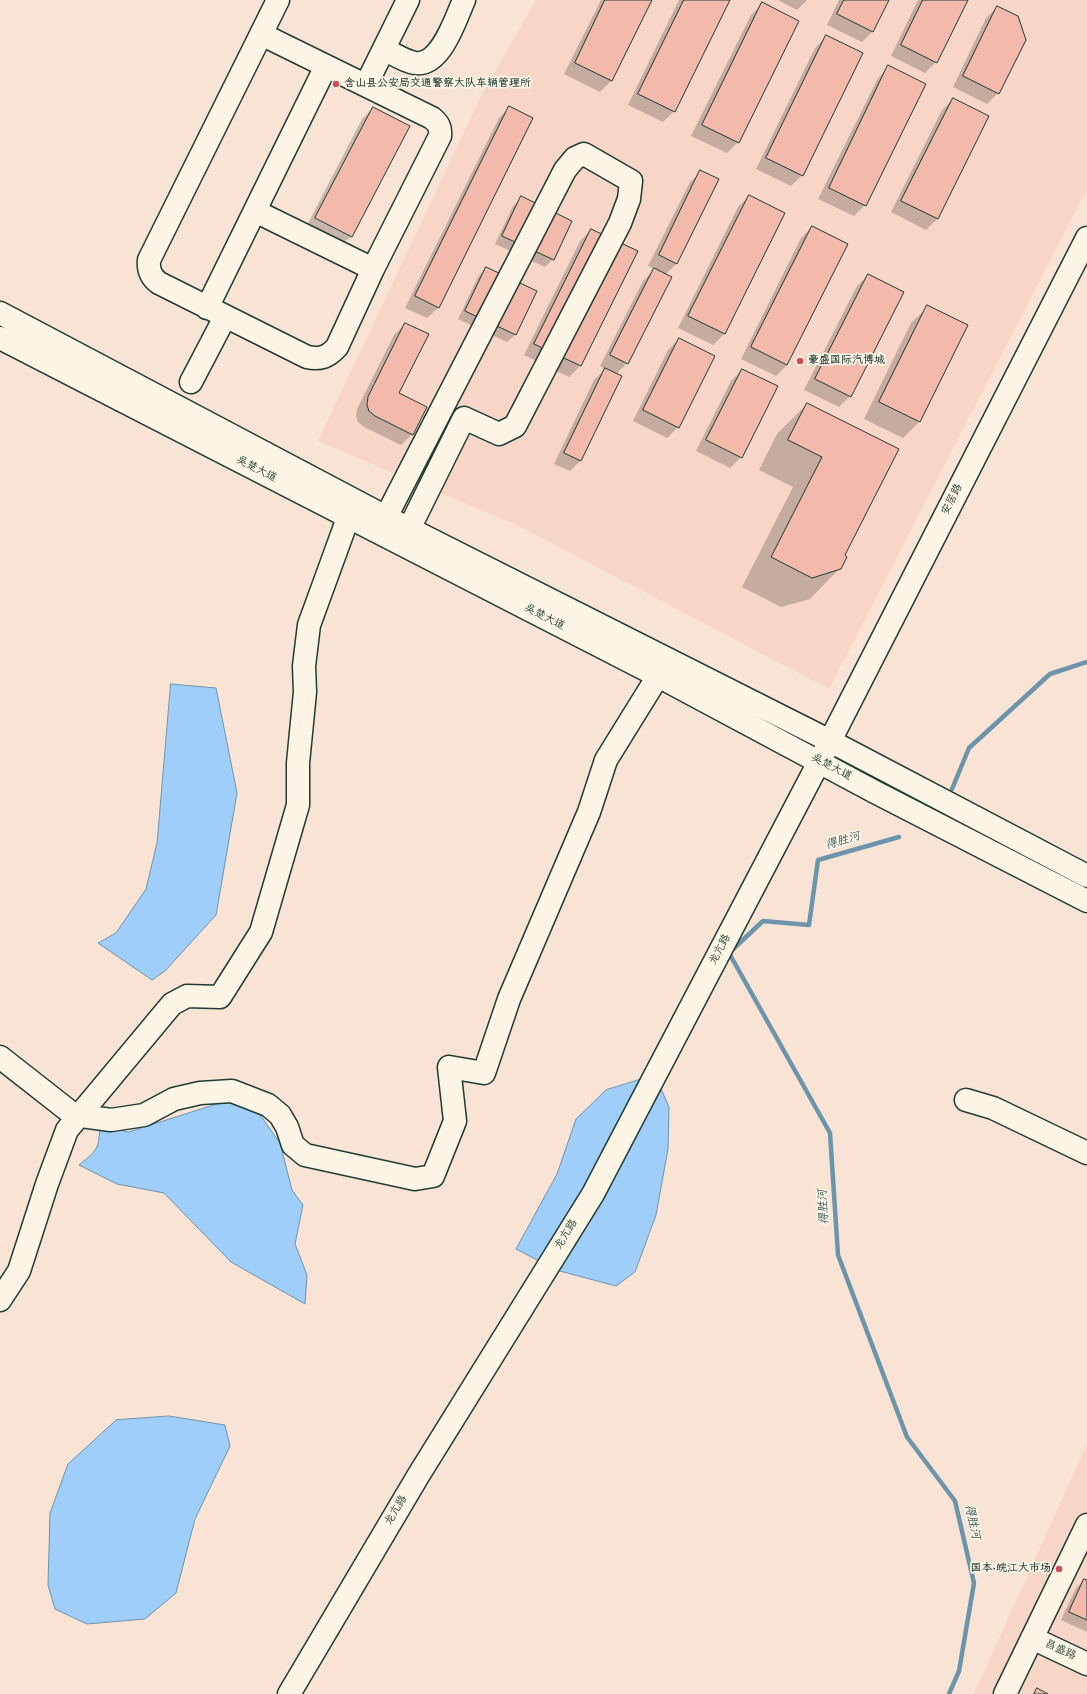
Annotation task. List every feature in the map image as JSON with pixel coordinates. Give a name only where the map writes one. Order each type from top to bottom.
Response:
[{"type":"main road","points":[[261,34],[432,118],[438,123],[441,129],[440,136],[373,269],[336,347],[332,353],[321,358],[307,357],[159,283],[150,274],[148,267],[149,260],[261,34],[278,0]]},
{"type":"main road","points":[[366,85],[408,0]]},
{"type":"main road","points":[[384,49],[407,61],[417,63],[432,59],[439,52],[464,0]]},
{"type":"main road","points":[[191,382],[255,211],[326,66]]},
{"type":"main road","points":[[386,517],[565,170],[575,158],[584,154],[631,181],[629,199],[620,222],[515,426],[499,434],[464,418],[409,529]]},
{"type":"main road","points":[[255,211],[373,269]]},
{"type":"main road","name":"安居路","points":[[819,762],[1087,238]]},
{"type":"main road","name":"吴楚大道","points":[[0,313],[409,529],[830,741],[1087,876]]},
{"type":"main road","name":"吴楚大道","points":[[0,338],[658,676],[875,792],[1087,901]]},
{"type":"main road","points":[[0,1300],[20,1271],[47,1184],[67,1130],[172,1004],[187,996],[220,997],[261,932],[298,805],[298,763],[305,692],[304,666],[309,625],[348,518]]},
{"type":"main road","points":[[0,1057],[74,1115],[111,1120],[138,1116],[144,1115],[174,1099],[200,1093],[232,1091],[268,1105],[280,1115],[287,1127],[293,1145],[305,1155],[415,1179],[433,1176],[455,1121],[449,1067],[484,1074],[509,999],[590,812],[606,760],[658,676]]},
{"type":"main road","name":"龙亢路","points":[[289,1694],[418,1476],[593,1194],[819,762]]},
{"type":"main road","points":[[966,1100],[993,1108],[1087,1153]]},
{"type":"main road","points":[[1005,1694],[1032,1638],[1081,1554],[1087,1525]]},
{"type":"main road","name":"昌盛路","points":[[1032,1638],[1087,1664]]},
{"type":"shaded area","name":"豪盛国际汽博城","points":[[536,0],[1087,0],[1087,189],[829,689],[521,527],[318,441],[481,96]]},
{"type":"shaded area","name":"国本·皖江大市场","points":[[1087,1444],[1087,1694],[974,1694]]},
{"type":"water","points":[[171,684],[216,688],[237,793],[216,915],[165,971],[152,980],[98,943],[116,933],[146,889],[157,843]]},
{"type":"water","points":[[655,1075],[669,1107],[668,1149],[656,1215],[635,1272],[616,1286],[556,1270],[516,1249],[557,1174],[576,1119],[606,1090]]},
{"type":"water","points":[[230,1100],[258,1112],[280,1143],[292,1190],[303,1205],[295,1244],[307,1275],[305,1304],[231,1262],[164,1193],[117,1184],[79,1165],[94,1152],[98,1144],[100,1125],[128,1132]]},
{"type":"water","points":[[169,1416],[225,1425],[230,1446],[195,1519],[176,1593],[145,1619],[87,1624],[55,1609],[48,1585],[50,1513],[68,1464],[116,1420]]},
{"type":"building","points":[[605,0],[652,0],[612,81],[575,63]]},
{"type":"building","points":[[684,0],[730,0],[675,112],[638,94]]},
{"type":"building","points":[[844,0],[889,0],[873,32],[837,14]]},
{"type":"building","points":[[923,0],[968,0],[937,63],[901,45]]},
{"type":"building","points":[[762,2],[799,21],[739,143],[702,125]]},
{"type":"building","points":[[997,6],[1018,16],[1026,40],[999,94],[963,76]]},
{"type":"building","points":[[826,35],[863,53],[803,176],[766,158]]},
{"type":"building","points":[[888,65],[926,84],[866,206],[829,188]]},
{"type":"building","points":[[953,98],[989,116],[938,219],[901,201]]},
{"type":"building","points":[[509,106],[533,118],[439,308],[415,296]]},
{"type":"building","points":[[373,107],[410,126],[352,237],[315,218]]},
{"type":"building","points":[[700,170],[719,179],[677,264],[659,255]]},
{"type":"building","points":[[749,195],[785,213],[725,334],[688,316]]},
{"type":"building","points":[[521,196],[572,221],[554,260],[502,236]]},
{"type":"building","points":[[812,226],[848,244],[787,365],[751,347]]},
{"type":"building","points":[[591,229],[638,251],[581,366],[534,344]]},
{"type":"building","points":[[486,267],[537,291],[516,335],[465,311]]},
{"type":"building","points":[[654,268],[672,277],[628,364],[610,355]]},
{"type":"building","points":[[868,274],[904,292],[851,397],[815,379]]},
{"type":"building","points":[[927,305],[968,325],[920,422],[879,402]]},
{"type":"building","points":[[405,323],[429,334],[399,393],[427,407],[413,435],[375,416],[369,411],[367,405],[368,397]]},
{"type":"building","points":[[679,338],[715,356],[679,428],[643,410]]},
{"type":"building","points":[[605,368],[622,376],[581,461],[564,453]]},
{"type":"building","points":[[742,369],[778,386],[742,458],[706,440]]},
{"type":"building","points":[[807,403],[899,449],[845,555],[847,557],[841,569],[812,578],[771,557],[822,457],[788,440]]},
{"type":"building","points":[[1084,1579],[1087,1580],[1087,1620],[1069,1612]]},
{"type":"building","points":[[1037,1688],[1048,1694],[1034,1694]]},
{"type":"waterway","name":"得胜河","points":[[952,789],[969,748],[1050,674],[1087,662]]},
{"type":"waterway","name":"得胜河","points":[[899,837],[818,860],[809,925],[763,921],[729,953],[830,1133],[838,1255],[907,1437],[955,1501],[974,1583],[959,1671],[949,1694]]},
{"type":"place","name":"含山县公安局交通警察大队车辆管理所","points":[[336,84]]},
{"type":"place","name":"豪盛国际汽博城","points":[[800,361]]},
{"type":"place","name":"国本·皖江大市场","points":[[1059,1569]]}]
